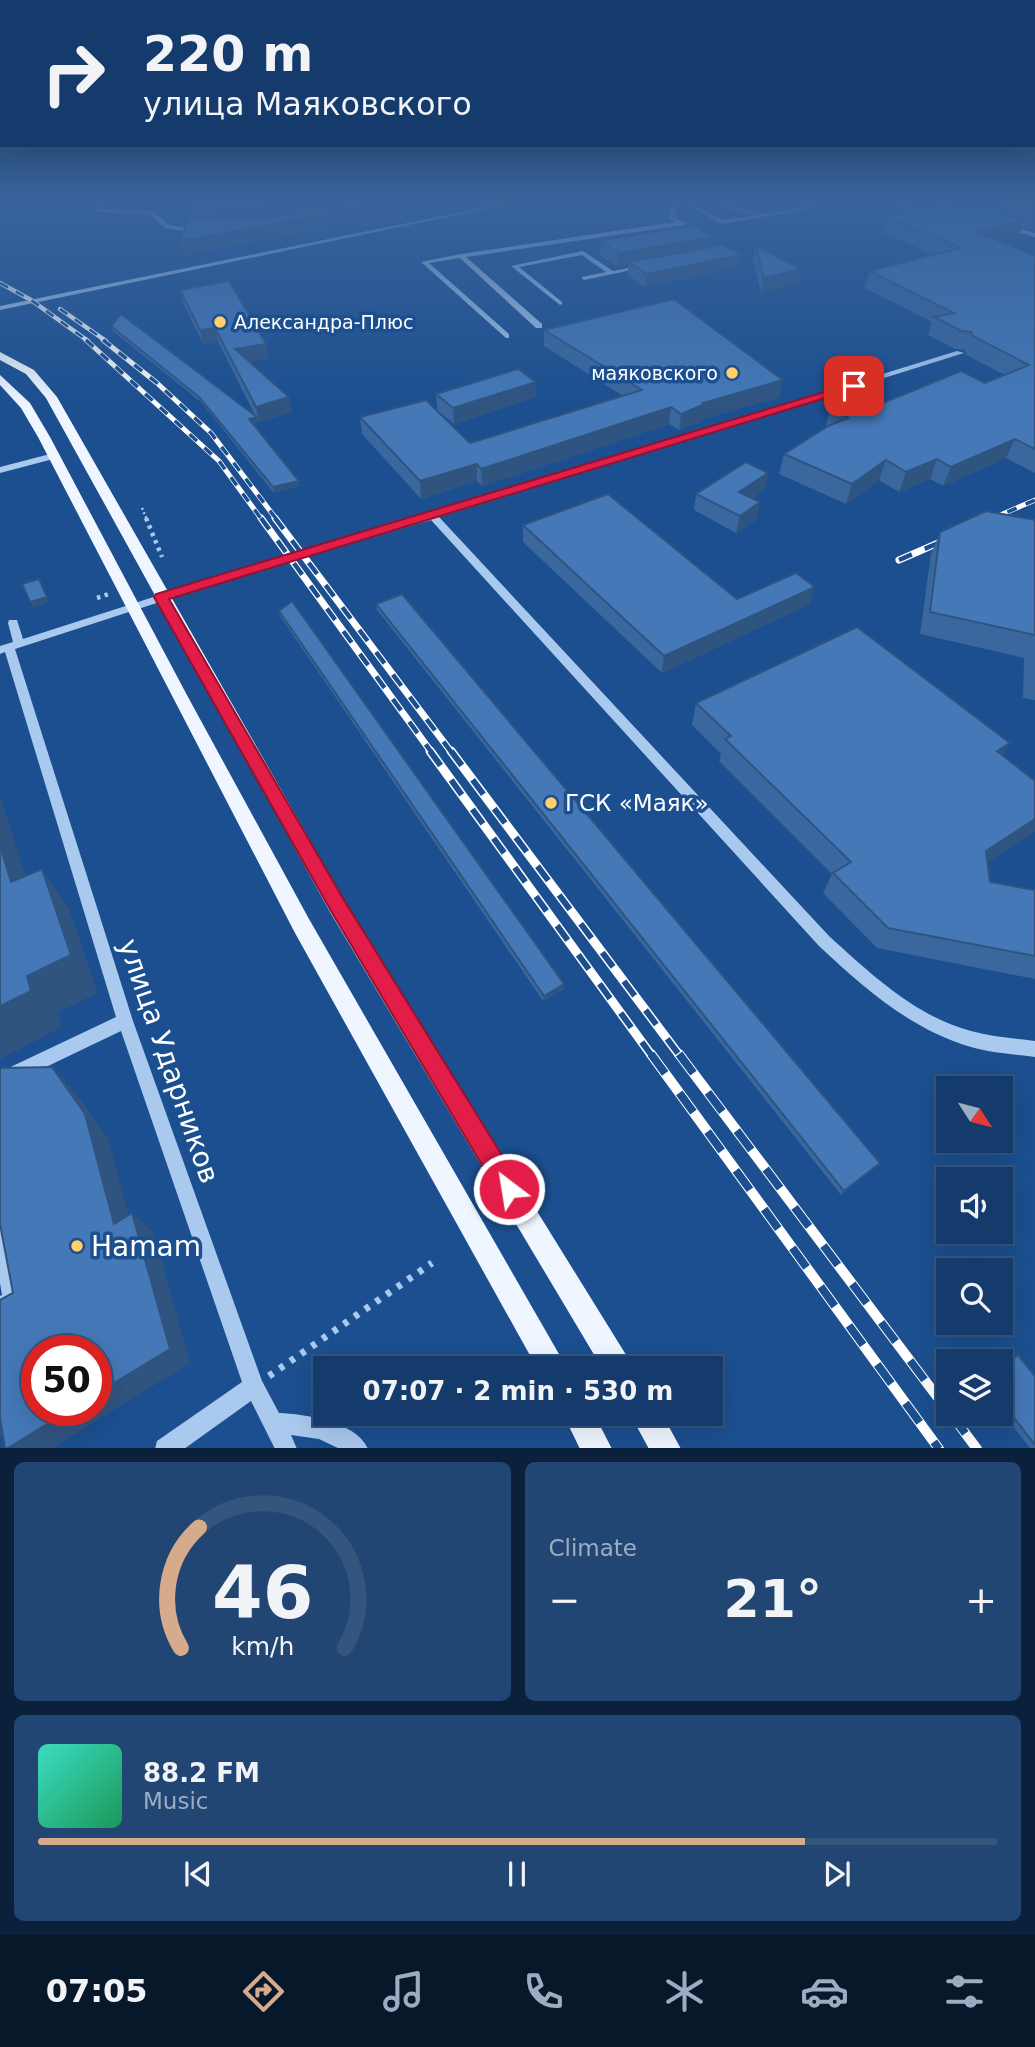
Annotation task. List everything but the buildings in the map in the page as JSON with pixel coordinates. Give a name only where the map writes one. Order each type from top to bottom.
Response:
[{"type":"main road","points":[[0,355],[30,372],[51,397],[337,906],[611,1356]]},
{"type":"main road","points":[[0,378],[26,406],[54,456],[131,607],[302,926],[546,1356]]},
{"type":"main road","points":[[585,1426],[597,1448]]},
{"type":"main road","points":[[652,1426],[666,1448]]},
{"type":"street","points":[[0,308],[183,271]]},
{"type":"street","points":[[434,271],[506,336]]},
{"type":"street","points":[[477,271],[539,326]]},
{"type":"street","points":[[520,271],[560,303]]},
{"type":"street","points":[[608,271],[612,273]]},
{"type":"street","points":[[584,278],[626,271]]},
{"type":"street","points":[[630,271],[640,278]]},
{"type":"street","points":[[9,647],[288,556],[433,516],[960,354]]},
{"type":"street","points":[[0,470],[54,456]]},
{"type":"street","points":[[433,516],[824,941],[861,975],[903,1008],[937,1027],[974,1039],[1035,1049]]},
{"type":"street","name":"улица Ударников","points":[[13,623],[9,647],[125,1021],[254,1385],[287,1448]]},
{"type":"street","points":[[0,1081],[125,1021]]},
{"type":"street","points":[[0,1234],[13,1300],[0,1307]]},
{"type":"street","points":[[165,1448],[254,1385]]},
{"type":"street","points":[[274,1423],[306,1424],[346,1438],[358,1448]]},
{"type":"path","points":[[142,508],[163,560]]},
{"type":"path","points":[[97,598],[110,594]]},
{"type":"path","points":[[254,1385],[432,1263]]},
{"type":"railway","points":[[0,283],[31,300],[88,341]]},
{"type":"railway","points":[[60,309],[106,341]]},
{"type":"railway","points":[[86,340],[219,461],[262,520]]},
{"type":"railway","points":[[103,340],[157,383],[211,433],[277,520]]},
{"type":"railway","points":[[989,520],[1035,500]]},
{"type":"railway","points":[[261,518],[432,753]]},
{"type":"railway","points":[[275,518],[452,753]]},
{"type":"railway","points":[[989,520],[993,518]]},
{"type":"railway","points":[[899,560],[952,537]]},
{"type":"railway","points":[[430,751],[652,1056]]},
{"type":"railway","points":[[451,751],[680,1056]]},
{"type":"railway","points":[[651,1054],[938,1448]]},
{"type":"railway","points":[[679,1054],[936,1395]]},
{"type":"railway","points":[[960,1426],[976,1448]]},
{"type":"place","name":"Александра-Плюс","points":[[220,322]]},
{"type":"place","name":"маяковского","points":[[732,373]]},
{"type":"place","name":"ГСК «Маяк»","points":[[551,803]]},
{"type":"place","name":"Hamam","points":[[77,1246]]},
{"type":"route","points":[[509,1189],[337,906],[161,597],[288,556],[433,516],[854,386]]}]
